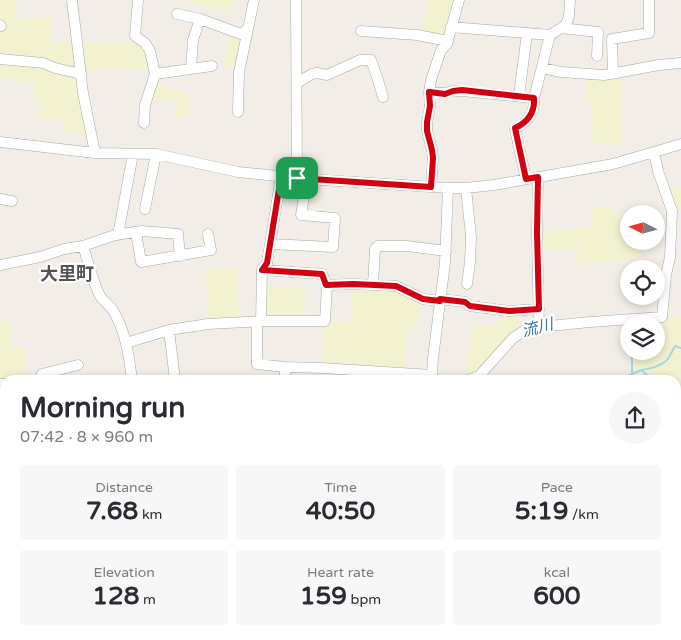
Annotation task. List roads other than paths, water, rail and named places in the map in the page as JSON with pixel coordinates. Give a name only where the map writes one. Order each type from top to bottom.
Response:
[{"type":"street","points":[[72,0],[83,93],[95,153]]},
{"type":"street","points":[[138,0],[135,36],[145,43],[150,51],[155,74],[145,105],[144,123]]},
{"type":"street","points":[[238,112],[239,72],[254,0]]},
{"type":"street","points":[[270,244],[333,247],[335,218],[300,215],[302,178],[297,83],[296,0]]},
{"type":"street","points":[[431,187],[433,158],[427,131],[430,106],[429,92],[441,50],[448,41],[459,0]]},
{"type":"street","points":[[451,27],[550,35],[566,25],[569,16],[570,0]]},
{"type":"street","points":[[613,74],[612,39],[649,33],[649,0]]},
{"type":"street","points":[[177,14],[241,34],[248,29]]},
{"type":"street","points":[[191,69],[193,40],[200,20]]},
{"type":"street","points":[[561,28],[598,32],[597,56]]},
{"type":"street","points":[[362,31],[417,35],[448,41]]},
{"type":"street","points":[[520,96],[527,33]]},
{"type":"street","points":[[526,179],[515,128],[528,120],[534,105],[534,98],[550,35]]},
{"type":"street","points":[[0,59],[43,63],[81,74]]},
{"type":"street","points":[[297,83],[312,74],[327,75],[360,60],[371,60],[383,97]]},
{"type":"street","points":[[542,68],[561,72],[613,74],[681,62]]},
{"type":"street","points":[[155,74],[212,66]]},
{"type":"street","points":[[429,92],[445,94],[462,90],[534,98]]},
{"type":"street","points":[[0,142],[95,153],[156,154],[238,172],[281,177],[448,188],[494,185],[613,164],[681,144]]},
{"type":"street","points":[[480,375],[514,338],[524,331],[539,327],[662,317],[666,275],[677,211],[658,171],[654,152]]},
{"type":"street","points":[[118,235],[134,154]]},
{"type":"street","points":[[146,209],[156,154]]},
{"type":"street","points":[[281,177],[267,263],[262,270],[257,364],[395,375]]},
{"type":"street","points":[[538,177],[539,327]]},
{"type":"street","points":[[433,375],[433,358],[446,263],[448,188]]},
{"type":"street","points":[[466,188],[471,236],[470,262],[466,284]]},
{"type":"street","points":[[0,198],[12,201]]},
{"type":"street","points":[[136,232],[141,262],[210,250],[208,234]]},
{"type":"street","points":[[0,265],[40,257],[64,249],[136,232],[178,234],[180,256]]},
{"type":"street","points":[[83,246],[98,292],[119,323],[129,353],[131,375]]},
{"type":"street","points":[[372,285],[375,249],[378,246],[406,246],[446,251]]},
{"type":"street","points":[[126,343],[169,330],[208,324],[325,322],[326,285],[322,274],[262,270]]},
{"type":"street","points":[[326,285],[396,286],[423,299],[465,302],[470,306],[509,311],[539,309]]},
{"type":"street","points":[[169,330],[174,375]]},
{"type":"street","points":[[42,375],[78,365]]},
{"type":"street","points":[[285,367],[285,375]]},
{"type":"waterway","points":[[641,370],[664,363],[675,346],[681,348]]},
{"type":"waterway","points":[[632,360],[632,374]]},
{"type":"waterway","points":[[630,375],[641,370],[647,375]]},
{"type":"district","name":"大里町","points":[[67,274]]},
{"type":"water label","name":"流川","points":[[537,327]]}]
